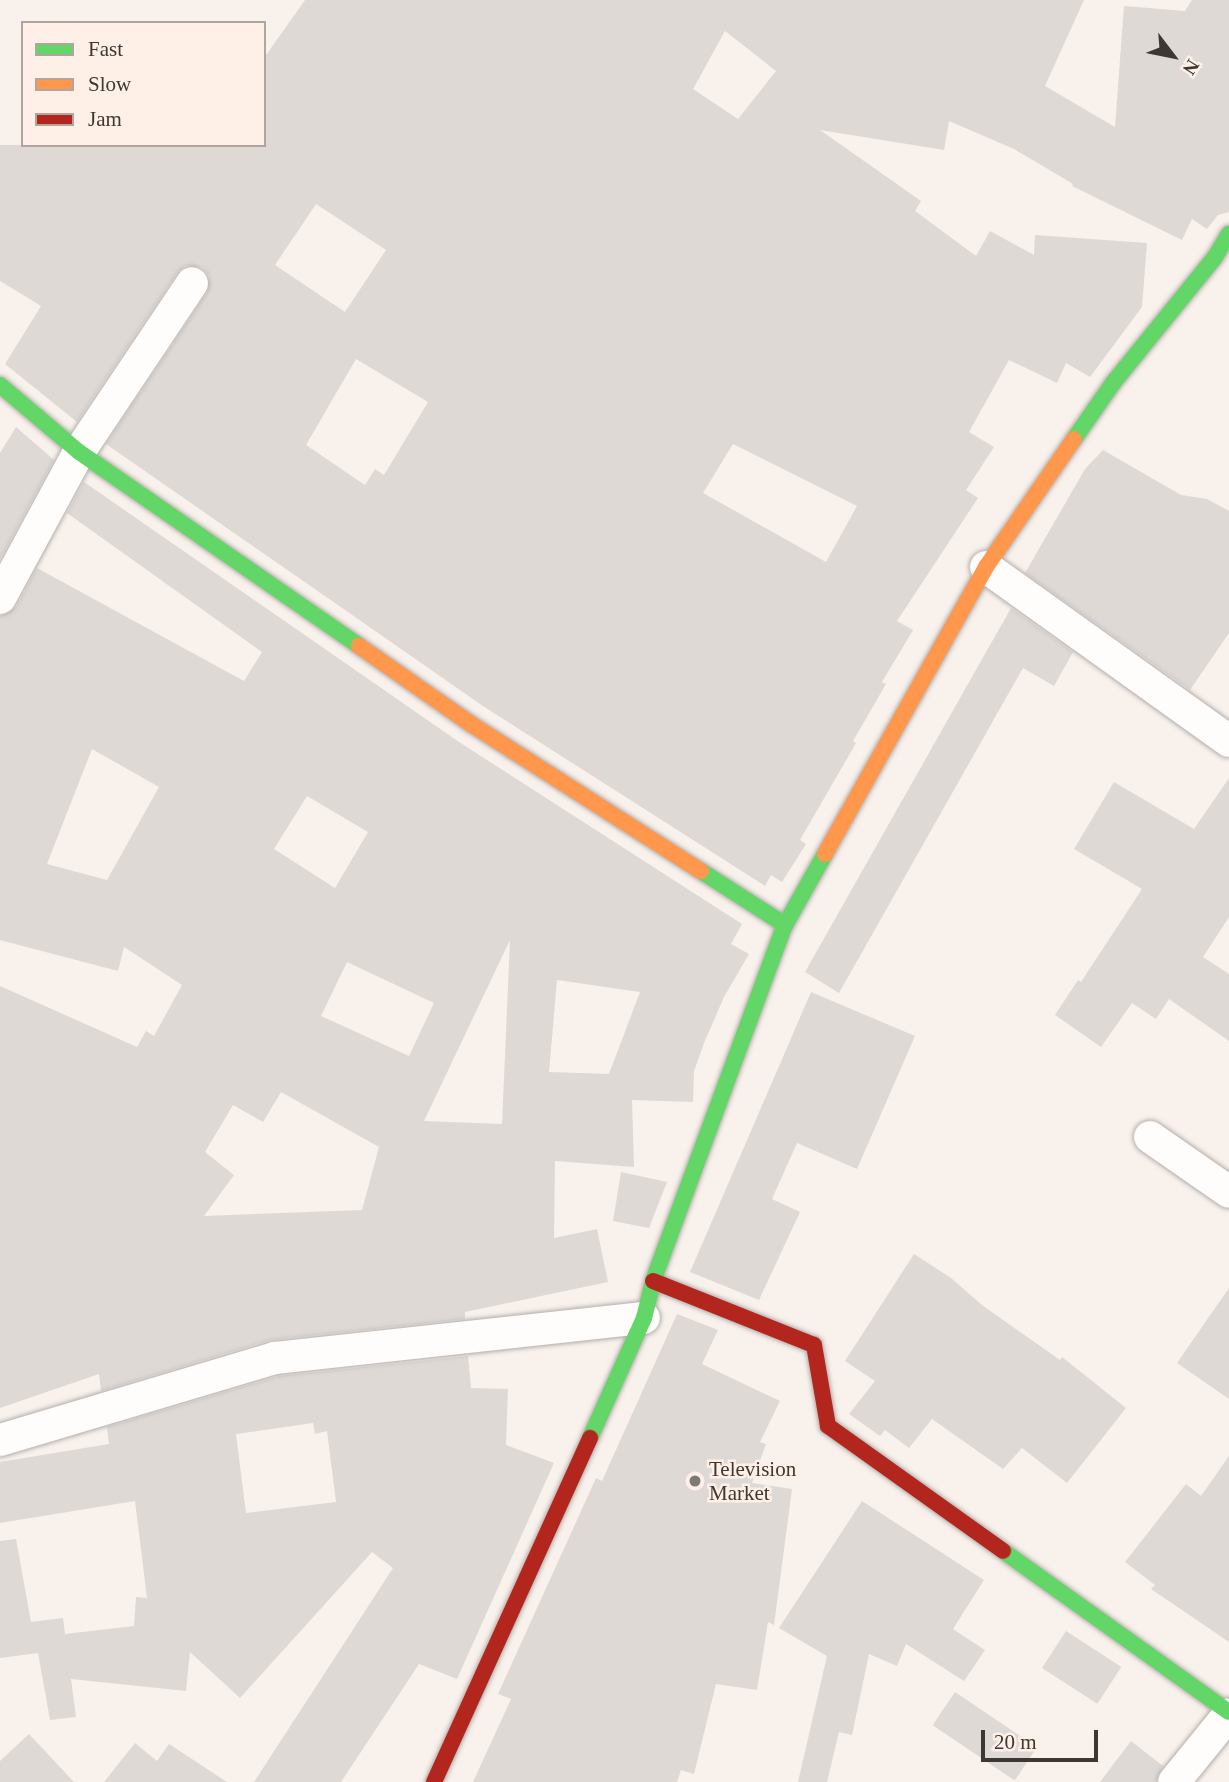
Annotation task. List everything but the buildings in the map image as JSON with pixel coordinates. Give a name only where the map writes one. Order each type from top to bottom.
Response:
[{"type":"street","points":[[433,1782],[644,1318],[653,1281],[785,925],[986,567],[1113,383],[1224,252]]},
{"type":"street","points":[[0,598],[79,452],[192,283]]},
{"type":"street","points":[[0,385],[79,452],[471,724],[785,925]]},
{"type":"street","points":[[986,567],[1229,741]]},
{"type":"street","points":[[1150,1137],[1229,1192]]},
{"type":"street","points":[[653,1281],[814,1345],[828,1426],[1229,1713],[1174,1782]]},
{"type":"street","points":[[0,1440],[275,1358],[644,1318]]},
{"type":"traffic: fast","points":[[1074,439],[1113,383],[1215,257],[1229,234]]},
{"type":"traffic: fast","points":[[0,385],[79,452],[359,646]]},
{"type":"traffic: fast","points":[[590,1438],[644,1318],[653,1281],[785,925],[825,854]]},
{"type":"traffic: fast","points":[[701,871],[785,925]]},
{"type":"traffic: fast","points":[[1003,1551],[1229,1712]]},
{"type":"traffic: slow","points":[[825,854],[986,567],[1074,439]]},
{"type":"traffic: slow","points":[[359,646],[471,724],[701,871]]},
{"type":"traffic: jam","points":[[653,1281],[814,1345],[828,1426],[1003,1551]]},
{"type":"traffic: jam","points":[[434,1782],[590,1438]]},
{"type":"place","name":"Television Market","points":[[695,1481]]}]
